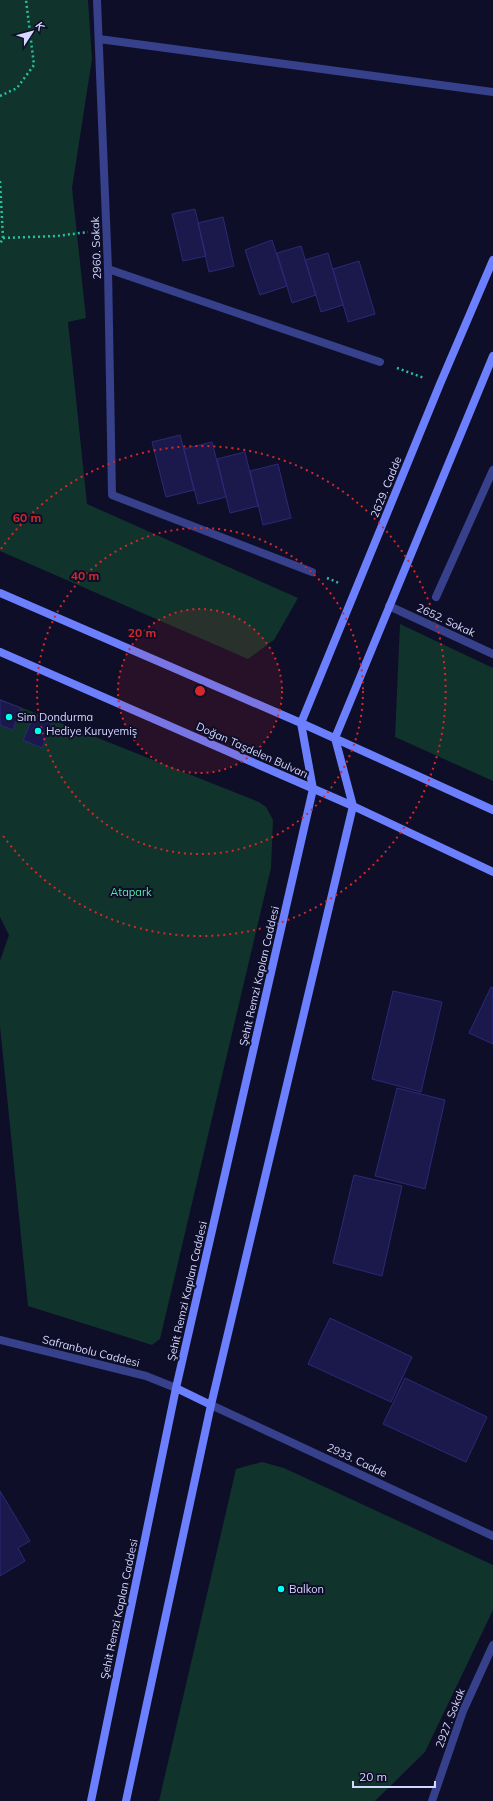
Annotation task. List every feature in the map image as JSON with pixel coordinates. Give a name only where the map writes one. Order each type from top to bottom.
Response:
[{"type":"main road","name":"2629. Cadde","points":[[301,723],[440,384],[493,260]]},
{"type":"main road","points":[[126,1801],[211,1405],[353,806],[335,738],[493,356]]},
{"type":"main road","points":[[0,593],[301,723],[493,810]]},
{"type":"main road","name":"Doğan Taşdelen Bulvarı","points":[[0,652],[353,806],[493,872]]},
{"type":"main road","points":[[301,723],[313,789]]},
{"type":"main road","name":"Şehit Remzi Kaplan Caddesi","points":[[91,1801],[176,1388],[313,789]]},
{"type":"main road","points":[[176,1388],[211,1405]]},
{"type":"street","name":"2960. Sokak","points":[[97,0],[108,269],[112,495],[312,572]]},
{"type":"street","points":[[99,38],[493,92]]},
{"type":"street","points":[[108,269],[380,362]]},
{"type":"street","points":[[436,597],[493,470]]},
{"type":"street","name":"2652. Sokak","points":[[389,606],[493,654]]},
{"type":"street","name":"Safranbolu Caddesi","points":[[0,1340],[146,1376],[176,1388]]},
{"type":"street","name":"2933. Cadde","points":[[211,1405],[493,1536]]},
{"type":"street","name":"2927. Sokak","points":[[432,1801],[463,1711],[493,1645]]},
{"type":"path","points":[[0,96],[17,88],[34,65],[26,0]]},
{"type":"path","points":[[0,181],[3,238],[0,244]]},
{"type":"path","points":[[3,238],[57,236],[106,229]]},
{"type":"path","points":[[380,362],[440,384]]},
{"type":"path","points":[[312,572],[356,589]]},
{"type":"green space","points":[[0,0],[88,0],[92,59],[72,188],[86,318],[68,322],[87,504],[298,598],[274,640],[248,659],[0,551]]},
{"type":"green space","points":[[400,624],[493,668],[493,781],[395,737]]},
{"type":"green space","name":"Atapark","points":[[0,699],[259,802],[266,807],[273,820],[271,868],[160,1339],[152,1345],[28,1306],[0,1026],[0,961],[9,935],[0,917]]},
{"type":"green space","points":[[262,1462],[284,1468],[493,1565],[493,1610],[425,1752],[375,1801],[159,1801],[236,1469]]},
{"type":"building","points":[[195,209],[206,256],[183,261],[172,214]]},
{"type":"building","points":[[223,217],[234,266],[209,272],[198,223]]},
{"type":"building","points":[[272,240],[287,286],[260,295],[245,250]]},
{"type":"building","points":[[301,246],[316,295],[292,303],[277,253]]},
{"type":"building","points":[[328,253],[343,305],[321,312],[305,260]]},
{"type":"building","points":[[359,261],[375,314],[348,322],[333,269]]},
{"type":"building","points":[[180,435],[194,490],[166,497],[152,442]]},
{"type":"building","points":[[212,442],[226,497],[198,504],[184,449]]},
{"type":"building","points":[[245,452],[258,506],[230,513],[217,459]]},
{"type":"building","points":[[278,464],[291,518],[263,525],[250,471]]},
{"type":"building","name":"Sim Dondurma","points":[[0,700],[21,708],[13,730],[0,725]]},
{"type":"building","name":"Hediye Kuruyemiş","points":[[34,715],[52,723],[42,748],[23,740]]},
{"type":"building","points":[[491,987],[493,988],[493,1044],[469,1033]]},
{"type":"building","points":[[393,991],[442,1002],[421,1092],[372,1079]]},
{"type":"building","points":[[397,1088],[445,1100],[425,1189],[375,1176]]},
{"type":"building","points":[[354,1175],[402,1186],[382,1276],[333,1263]]},
{"type":"building","points":[[330,1318],[412,1357],[391,1402],[308,1364]]},
{"type":"building","points":[[405,1378],[487,1417],[466,1462],[383,1424]]},
{"type":"building","points":[[0,1491],[30,1541],[18,1548],[25,1561],[0,1576]]},
{"type":"place","name":"Sim Dondurma","points":[[9,717]]},
{"type":"place","name":"Hediye Kuruyemiş","points":[[38,731]]},
{"type":"place","name":"Balkon","points":[[281,1589]]}]
